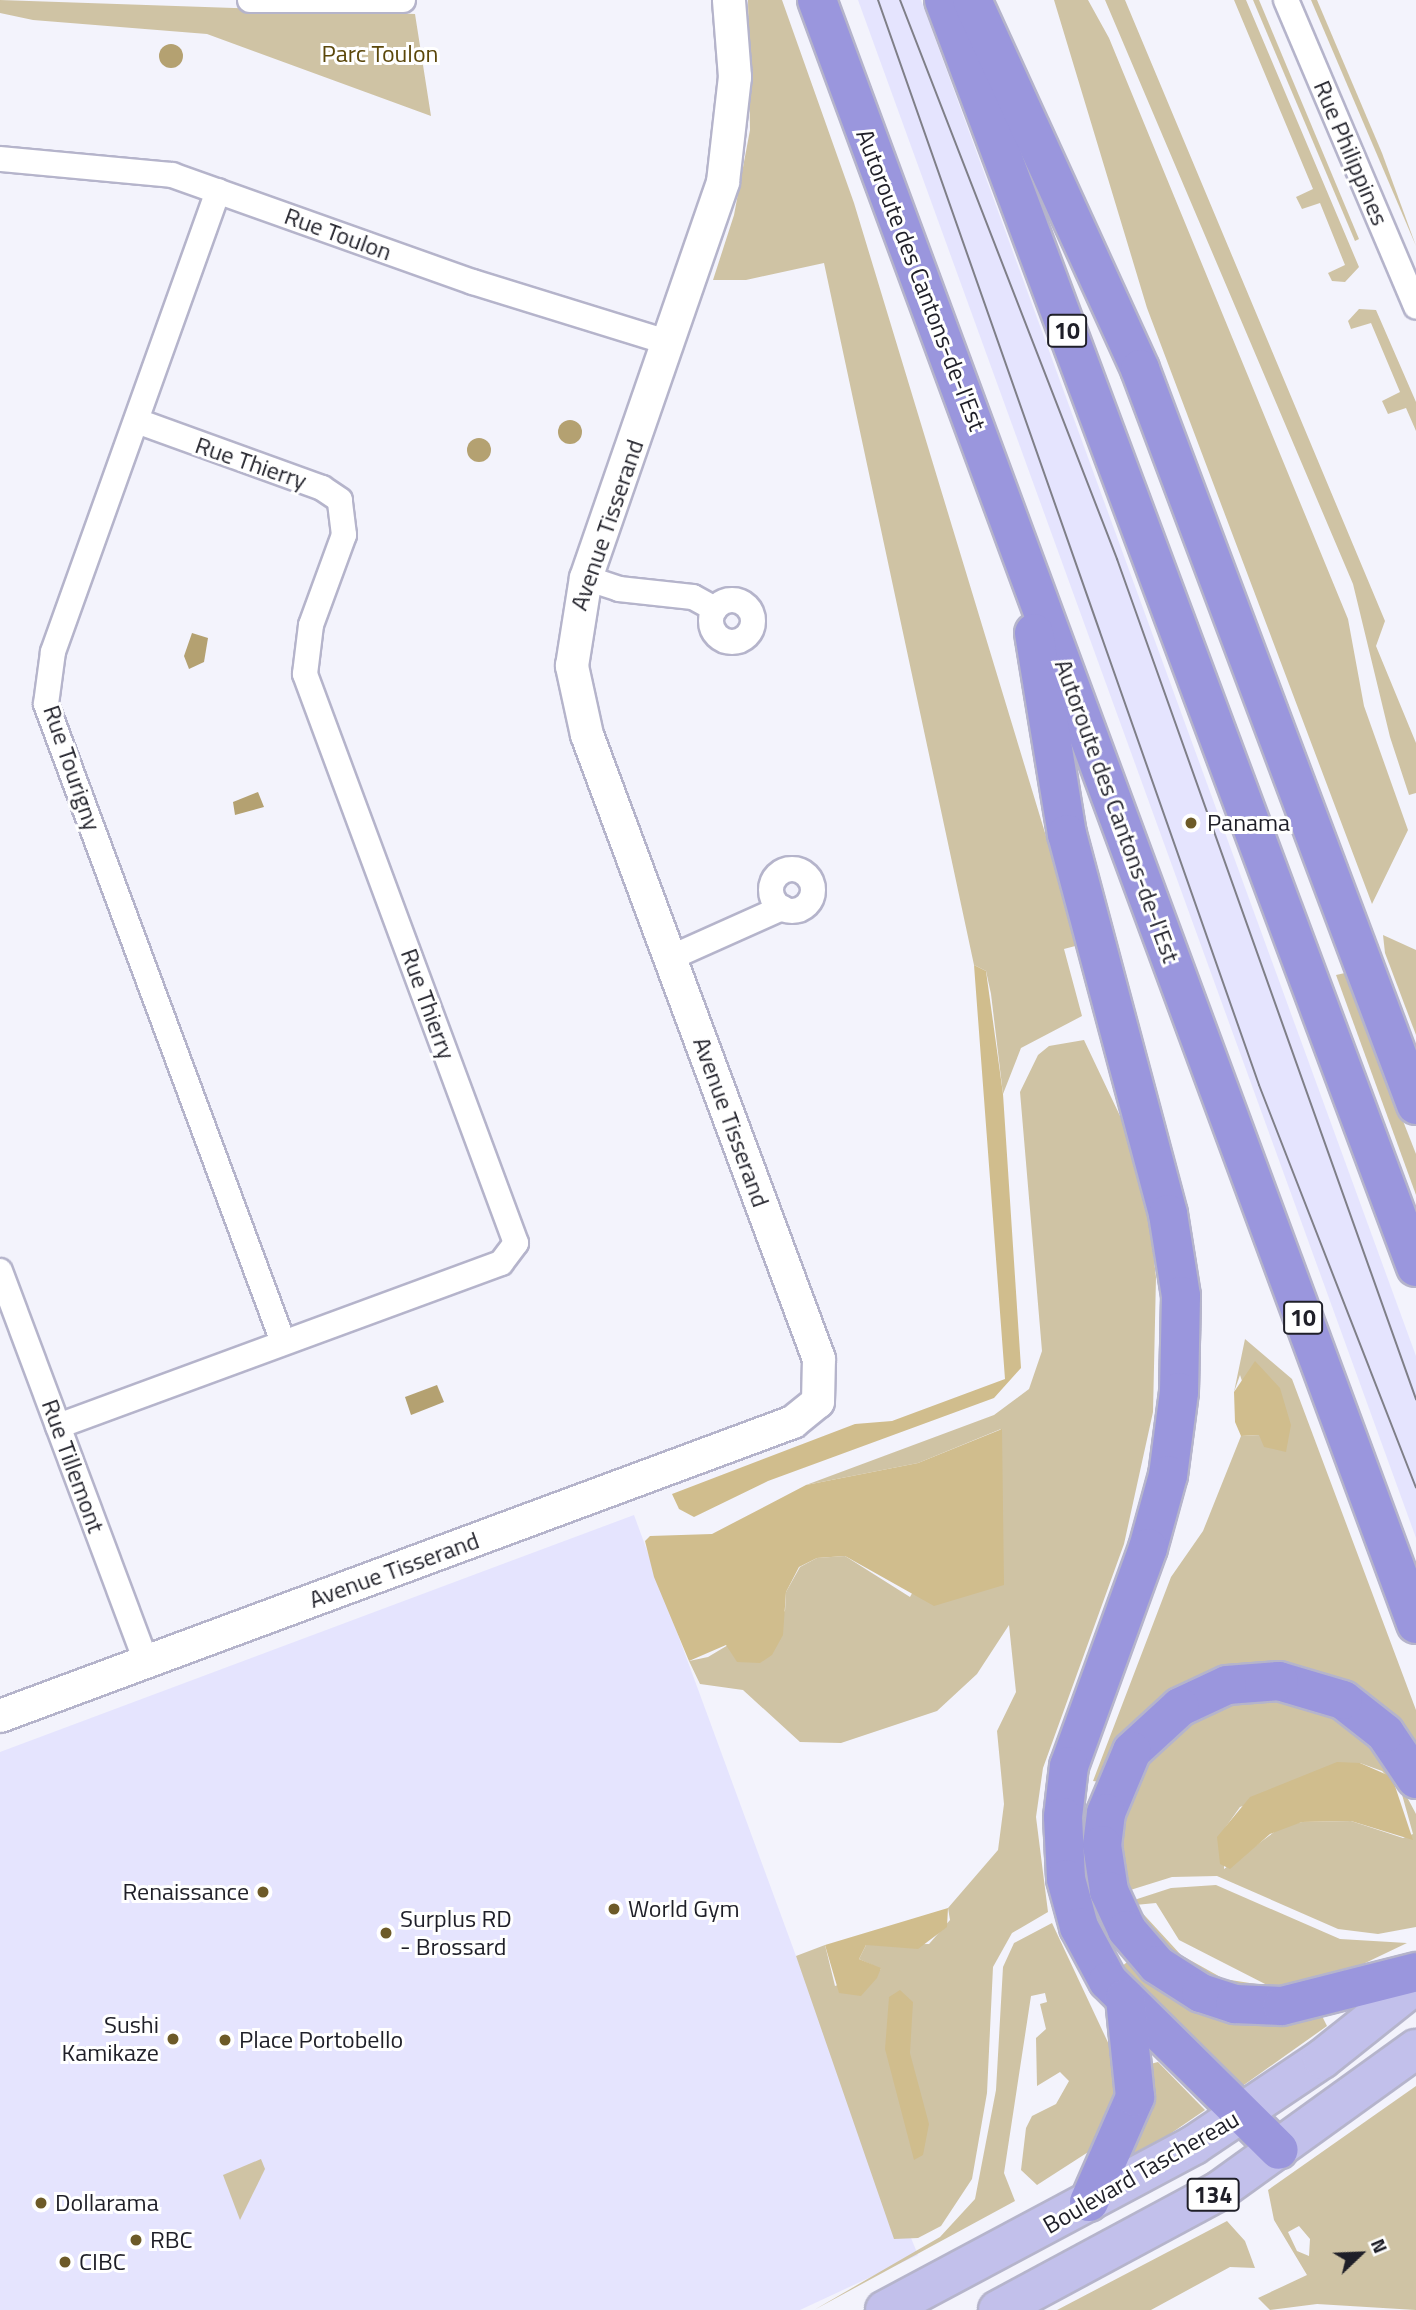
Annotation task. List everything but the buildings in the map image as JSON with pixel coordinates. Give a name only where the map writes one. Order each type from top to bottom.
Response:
[{"type":"highway","name":"Autoroute des Cantons-de-l'Est","points":[[817,0],[1416,1623]]},
{"type":"highway","name":"10","points":[[944,0],[1416,1266]]},
{"type":"highway","points":[[972,0],[1140,369],[1416,1105]]},
{"type":"highway","points":[[1018,539],[1067,834],[1180,1277],[1179,1392],[1162,1500],[1079,1733],[1064,1800],[1064,1863],[1074,1913],[1091,1954],[1125,1999],[1279,2150]]},
{"type":"highway","points":[[1393,1044],[1416,1091]]},
{"type":"highway","points":[[1416,1779],[1385,1733],[1343,1700],[1279,1681],[1227,1685],[1180,1707],[1132,1751],[1109,1804],[1102,1845],[1109,1892],[1127,1930],[1157,1965],[1201,1993],[1235,2004],[1282,2006],[1416,1972]]},
{"type":"highway","points":[[1089,2202],[1135,2097],[1125,1999]]},
{"type":"main road","name":"Boulevard Taschereau","points":[[885,2310],[1089,2202],[1242,2115],[1416,1984]]},
{"type":"main road","name":"134","points":[[998,2310],[1143,2235],[1279,2150],[1416,2049]]},
{"type":"street","points":[[250,0],[403,0]]},
{"type":"street","name":"Avenue Tisserand","points":[[0,1716],[793,1422],[814,1408],[823,1387],[819,1359],[579,708],[572,635],[586,578],[713,219],[730,149],[735,77],[729,0]]},
{"type":"street","name":"Rue Philippines","points":[[1286,0],[1416,307]]},
{"type":"street","name":"Rue Toulon","points":[[0,159],[160,173],[218,191],[462,279],[670,343]]},
{"type":"street","name":"Rue Tourigny","points":[[218,191],[53,652],[46,704],[283,1342]]},
{"type":"street","name":"Rue Thierry","points":[[58,1426],[501,1263],[516,1243],[305,674],[312,625],[344,534],[340,500],[322,488],[137,421]]},
{"type":"street","points":[[586,578],[619,590],[693,597],[715,610]]},
{"type":"street","points":[[670,958],[782,908]]},
{"type":"street","name":"Rue Tillemont","points":[[0,1271],[146,1661]]},
{"type":"shaded area","points":[[858,0],[921,0],[1416,1356],[1416,1538]]},
{"type":"shaded area","points":[[171,44],[182,51],[183,56],[176,67],[171,68],[160,61],[159,56],[166,45]]},
{"type":"shaded area","points":[[570,420],[578,424],[582,432],[578,440],[570,444],[562,440],[558,432],[562,424]]},
{"type":"shaded area","points":[[479,438],[490,445],[491,450],[484,461],[479,462],[468,455],[467,450],[474,439]]},
{"type":"shaded area","points":[[192,633],[208,638],[204,662],[189,669],[184,656]]},
{"type":"shaded area","points":[[258,792],[264,807],[235,815],[233,802]]},
{"type":"shaded area","points":[[974,965],[986,971],[1003,1094],[1021,1368],[994,1398],[768,1481],[694,1517],[679,1509],[672,1494],[855,1424],[892,1421],[1005,1379]]},
{"type":"shaded area","points":[[1255,1361],[1280,1388],[1291,1425],[1286,1452],[1264,1447],[1259,1435],[1241,1436],[1235,1422],[1234,1392]]},
{"type":"shaded area","points":[[437,1385],[444,1402],[411,1415],[405,1397]]},
{"type":"shaded area","points":[[1002,1429],[1004,1585],[934,1606],[845,1556],[817,1558],[799,1567],[786,1592],[783,1635],[772,1655],[760,1663],[737,1662],[726,1645],[689,1661],[654,1577],[645,1541],[650,1536],[712,1534],[806,1485],[918,1463]]},
{"type":"shaded area","points":[[634,1515],[796,1956],[918,2255],[800,2310],[0,2310],[0,1752]]},
{"type":"shaded area","points":[[1337,1762],[1360,1763],[1392,1777],[1413,1840],[1351,1821],[1302,1822],[1270,1834],[1230,1869],[1220,1864],[1217,1837],[1250,1797]]},
{"type":"shaded area","points":[[948,1908],[947,1927],[918,1949],[866,1945],[859,1959],[881,1968],[877,1978],[861,1996],[839,1993],[825,1945]]},
{"type":"shaded area","points":[[900,1990],[913,2002],[910,2053],[929,2124],[923,2155],[914,2160],[885,2049],[889,1997]]},
{"type":"green space","name":"Parc Toulon","points":[[0,0],[415,14],[431,116],[207,34],[33,20],[0,13]]},
{"type":"green space","points":[[748,0],[782,0],[854,203],[1079,945],[1064,949],[1082,1016],[1021,1048],[1003,1094],[991,994],[986,971],[974,965],[824,263],[746,280],[713,280],[734,215],[750,130]]},
{"type":"green space","points":[[1054,0],[1088,0],[1109,38],[1348,619],[1364,706],[1408,830],[1372,904],[1147,308]]},
{"type":"green space","points":[[1105,0],[1125,0],[1385,621],[1376,646],[1416,743],[1416,793],[1409,795],[1390,737],[1353,584]]},
{"type":"green space","points":[[1234,0],[1246,0],[1359,267],[1345,282],[1332,281],[1328,273],[1345,265],[1320,203],[1302,209],[1296,197],[1313,189]]},
{"type":"green space","points":[[1253,0],[1259,0],[1359,239],[1355,241]]},
{"type":"green space","points":[[1311,0],[1317,0],[1382,153],[1416,246]]},
{"type":"green space","points":[[1359,309],[1376,310],[1416,402],[1416,431],[1406,408],[1388,414],[1382,401],[1400,392],[1371,323],[1351,329],[1348,321]]},
{"type":"green space","points":[[1383,935],[1416,950],[1416,1035],[1385,953]]},
{"type":"green space","points":[[1345,973],[1416,1154],[1416,1195],[1336,975]]},
{"type":"green space","points":[[1084,1040],[1130,1137],[1149,1217],[1156,1277],[1153,1412],[1124,1544],[1043,1768],[1036,1817],[1048,1912],[1012,1933],[993,1967],[987,2093],[972,2179],[941,2226],[918,2238],[894,2239],[796,1956],[825,1945],[835,1986],[881,1969],[859,1959],[866,1945],[929,1944],[950,1920],[948,1908],[998,1850],[1004,1804],[997,1731],[1016,1692],[1009,1625],[977,1674],[937,1711],[841,1743],[800,1742],[743,1690],[700,1684],[689,1661],[708,1657],[785,1611],[786,1592],[800,1567],[817,1558],[845,1556],[910,1597],[1001,1429],[918,1463],[806,1485],[994,1415],[1029,1389],[1042,1351],[1020,1092],[1038,1055],[1049,1046]]},
{"type":"green space","points":[[1245,1339],[1292,1379],[1416,1710],[1416,1752],[1243,1668],[1100,1782],[1093,1781],[1171,1577],[1203,1531],[1241,1436],[1260,1435],[1240,1375],[1234,1392]]},
{"type":"green space","points":[[1265,1695],[1335,1711],[1389,1763],[1416,1814],[1416,1927],[1378,1934],[1338,1929],[1217,1876],[1172,1877],[1124,1892],[1116,1842],[1134,1774],[1202,1709]],"holes":[[[1360,1763],[1382,1771],[1401,1791],[1413,1834],[1403,1838],[1351,1821],[1302,1822],[1281,1827],[1224,1869],[1225,1828],[1240,1807]]]},
{"type":"green space","points":[[1216,1885],[1340,1939],[1407,1943],[1315,1987],[1230,1990],[1181,1966],[1128,1902],[1171,1888]],"holes":[[[1156,1903],[1179,1940],[1269,1986],[1224,1979],[1181,1955],[1135,1905]]]},
{"type":"green space","points":[[1052,1923],[1112,2051],[1119,2095],[1096,2147],[1037,2185],[1021,2170],[1026,2128],[1032,2116],[1056,2104],[1069,2081],[1060,2072],[1037,2086],[1036,2038],[1046,2029],[1040,2004],[1047,2002],[1045,1993],[1031,1996],[1004,2173],[1015,2201],[814,2310],[940,2237],[975,2199],[996,2090],[1003,1967],[1014,1943]]},
{"type":"green space","points":[[1130,1960],[1321,2014],[1327,2026],[1241,2087],[1133,1980],[1122,1966]]},
{"type":"green space","points":[[1158,2062],[1205,2110],[1132,2160],[1127,2154],[1146,2065]]},
{"type":"green space","points":[[1416,2086],[1416,2310],[1317,2304],[1270,2310],[1258,2298],[1307,2275],[1274,2220],[1268,2190]],"holes":[[[1299,2226],[1310,2239],[1309,2256],[1297,2251],[1288,2232]]]},
{"type":"green space","points":[[261,2159],[265,2169],[240,2220],[223,2175]]},
{"type":"green space","points":[[1227,2221],[1245,2241],[1255,2268],[1230,2267],[1151,2310],[1057,2310]]},
{"type":"tram line","points":[[878,0],[1259,1085],[1416,1487]]},
{"type":"tram line","points":[[900,0],[1117,559],[1416,1399]]},
{"type":"place","name":"Panama","points":[[1191,823]]},
{"type":"place","name":"Renaissance","points":[[263,1892]]},
{"type":"place","name":"World Gym","points":[[614,1909]]},
{"type":"place","name":"Surplus RD - Brossard","points":[[386,1933]]},
{"type":"place","name":"Sushi Kamikaze","points":[[173,2039]]},
{"type":"place","name":"Place Portobello","points":[[225,2040]]},
{"type":"place","name":"Dollarama","points":[[41,2203]]},
{"type":"place","name":"RBC","points":[[136,2240]]},
{"type":"place","name":"CIBC","points":[[65,2262]]}]
